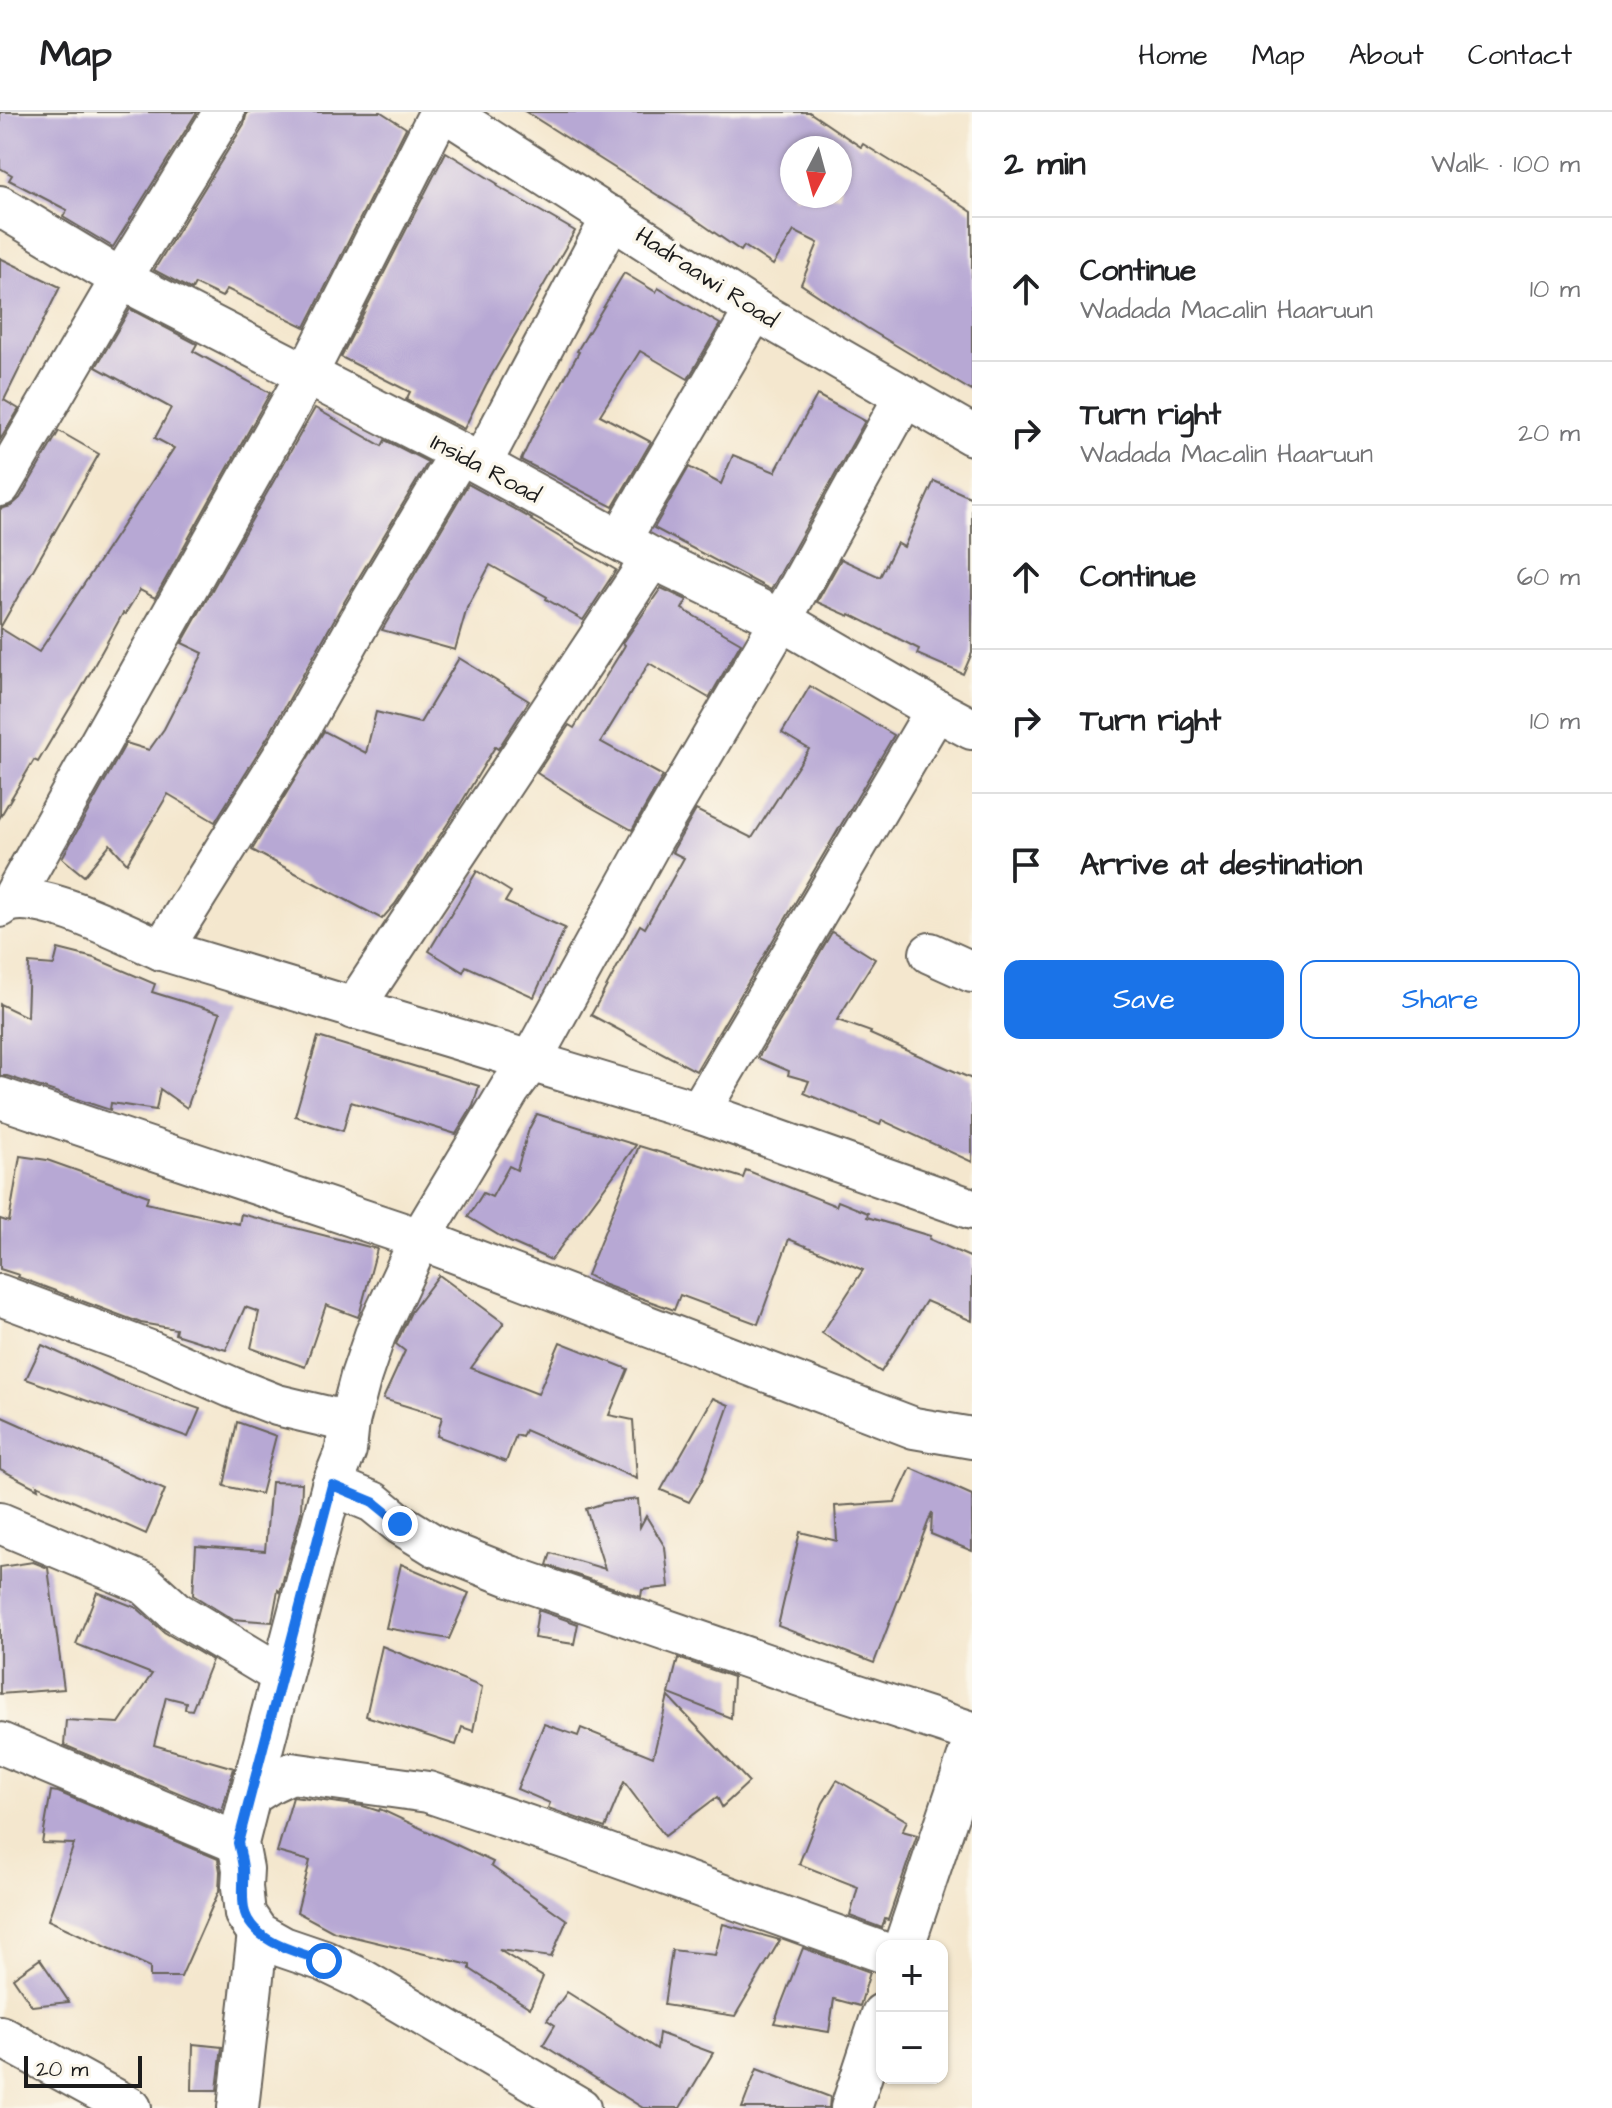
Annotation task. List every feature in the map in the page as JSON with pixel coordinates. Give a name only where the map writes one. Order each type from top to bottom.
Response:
[{"type":"street","points":[[0,486],[121,279],[224,112]]},
{"type":"street","points":[[5,904],[306,376],[443,112]]},
{"type":"street","name":"Hadraawi Road","points":[[443,112],[755,310],[972,435]]},
{"type":"street","name":"Insida Road","points":[[0,206],[121,279],[471,459],[636,549],[781,620],[972,729]]},
{"type":"street","points":[[162,950],[289,747],[363,616],[471,459],[612,217]]},
{"type":"street","points":[[353,1009],[636,549],[755,310]]},
{"type":"street","points":[[580,2108],[361,1979],[324,1961],[283,1947],[258,1933],[245,1914],[243,1869],[238,1843],[332,1485],[346,1450],[349,1422],[361,1376],[375,1335],[420,1239],[510,1089],[530,1062],[651,842],[781,620],[905,396]]},
{"type":"street","points":[[699,1112],[936,710]]},
{"type":"street","points":[[5,904],[30,901],[48,904],[162,950],[699,1112],[972,1209]]},
{"type":"street","points":[[930,953],[972,972]]},
{"type":"street","points":[[0,1098],[420,1239],[914,1428],[972,1438]]},
{"type":"street","points":[[0,1295],[150,1351],[277,1405],[349,1422]]},
{"type":"street","points":[[332,1485],[373,1502],[400,1524],[437,1547],[510,1576],[972,1732]]},
{"type":"street","points":[[0,1523],[145,1584],[176,1612],[281,1675]]},
{"type":"street","points":[[0,1743],[238,1843]]},
{"type":"street","points":[[906,1940],[972,1745]]},
{"type":"street","points":[[250,1796],[291,1773],[428,1792],[876,1950]]},
{"type":"street","points":[[238,2108],[258,1933]]},
{"type":"street","points":[[851,2108],[876,2032]]},
{"type":"street","points":[[0,2036],[131,2108]]},
{"type":"building","points":[[0,112],[197,112],[113,247],[63,217],[67,210],[9,180],[12,175],[0,168]]},
{"type":"building","points":[[247,112],[381,112],[406,128],[305,327],[227,289],[222,297],[195,284],[192,290],[154,270],[244,124]]},
{"type":"building","points":[[526,112],[809,112],[845,136],[780,136],[780,208],[852,208],[852,141],[861,147],[863,144],[957,202],[972,212],[972,391],[801,284],[818,243],[794,231],[773,265],[744,246],[741,251]]},
{"type":"building","points":[[446,152],[575,231],[464,429],[406,400],[410,392],[341,357]]},
{"type":"building","points":[[0,258],[60,287],[4,400],[19,409],[0,440]]},
{"type":"building","points":[[624,273],[656,292],[658,288],[720,324],[688,379],[640,351],[600,415],[651,442],[613,507],[521,460],[577,351]]},
{"type":"building","points":[[130,309],[197,344],[193,351],[270,393],[155,598],[140,590],[123,613],[38,762],[34,760],[0,817],[0,628],[39,652],[174,448],[155,438],[171,408],[96,367]]},
{"type":"building","points":[[817,395],[865,421],[771,590],[654,528],[689,467],[721,484],[733,455],[775,472]]},
{"type":"building","points":[[315,408],[382,446],[385,440],[428,462],[215,822],[168,794],[127,863],[110,844],[84,876],[62,858],[126,743],[149,750],[164,729],[203,653],[182,643]]},
{"type":"building","points":[[59,431],[99,454],[0,628],[0,509],[11,506],[20,498]]},
{"type":"building","points":[[934,481],[972,498],[972,653],[963,674],[917,654],[919,649],[850,614],[817,602],[841,559],[880,577],[897,543],[904,547]]},
{"type":"building","points":[[468,484],[616,570],[583,620],[490,565],[467,608],[455,650],[382,630]]},
{"type":"building","points":[[661,588],[687,600],[682,609],[741,643],[709,698],[649,663],[601,742],[663,776],[632,830],[537,773],[569,725],[574,728],[624,647],[623,643]]},
{"type":"building","points":[[459,658],[529,701],[498,749],[495,747],[395,904],[382,919],[252,850],[324,731],[366,753],[376,712],[420,723]]},
{"type":"building","points":[[810,686],[894,735],[696,1071],[591,1015],[640,925],[645,928],[684,858],[672,852],[696,810],[752,838],[809,749],[782,733]]},
{"type":"building","points":[[477,871],[511,892],[505,902],[565,928],[534,997],[466,966],[463,972],[429,951]]},
{"type":"building","points":[[832,932],[875,959],[837,1020],[871,1032],[972,1079],[972,1162],[882,1120],[880,1125],[804,1093],[809,1081],[788,1075],[789,1071],[758,1058]]},
{"type":"building","points":[[58,949],[94,958],[155,984],[152,992],[220,1013],[187,1108],[160,1089],[156,1110],[111,1103],[110,1110],[0,1076],[0,1004],[27,1017],[29,963],[54,965]]},
{"type":"building","points":[[318,1037],[479,1086],[473,1106],[456,1134],[351,1102],[343,1131],[295,1116]]},
{"type":"building","points":[[537,1114],[636,1145],[551,1260],[510,1242],[468,1217],[483,1193],[492,1197],[509,1166],[517,1170],[529,1129]]},
{"type":"building","points":[[639,1146],[743,1178],[746,1170],[836,1206],[838,1201],[868,1213],[867,1217],[930,1236],[929,1239],[972,1258],[972,1321],[926,1301],[881,1372],[822,1333],[863,1270],[789,1239],[758,1324],[680,1295],[674,1310],[605,1285],[587,1275]]},
{"type":"building","points":[[20,1156],[47,1160],[148,1196],[146,1203],[239,1224],[241,1214],[377,1249],[358,1317],[326,1305],[305,1367],[251,1348],[259,1312],[245,1307],[226,1350],[175,1334],[176,1329],[141,1323],[0,1269],[0,1219],[9,1222]]},
{"type":"building","points":[[439,1275],[504,1323],[471,1368],[538,1394],[560,1342],[628,1369],[609,1415],[633,1420],[637,1479],[525,1430],[522,1437],[516,1435],[506,1462],[437,1436],[442,1417],[383,1399],[405,1351],[396,1344],[411,1312]]},
{"type":"building","points":[[42,1345],[118,1380],[200,1409],[188,1437],[26,1379]]},
{"type":"building","points":[[713,1398],[729,1405],[702,1480],[689,1502],[661,1490]]},
{"type":"building","points":[[0,1416],[165,1490],[146,1534],[37,1485],[38,1489],[0,1469]]},
{"type":"building","points":[[237,1422],[276,1436],[261,1494],[224,1486]]},
{"type":"building","points":[[911,1468],[972,1495],[972,1551],[931,1534],[932,1512],[874,1663],[778,1626],[800,1532],[837,1541],[835,1506],[895,1502]]},
{"type":"building","points":[[271,1482],[302,1483],[301,1512],[272,1622],[232,1619],[193,1595],[196,1546],[265,1551]]},
{"type":"building","points":[[638,1499],[640,1527],[646,1516],[665,1547],[669,1587],[642,1590],[641,1597],[547,1565],[551,1553],[605,1569],[586,1509],[604,1503]]},
{"type":"building","points":[[33,1562],[48,1568],[64,1689],[0,1694],[0,1567]]},
{"type":"building","points":[[401,1564],[469,1593],[449,1639],[386,1628]]},
{"type":"building","points":[[97,1592],[137,1608],[164,1632],[212,1660],[192,1710],[185,1709],[186,1702],[166,1697],[154,1745],[234,1768],[222,1811],[64,1745],[66,1720],[119,1723],[152,1674],[76,1644]]},
{"type":"building","points":[[538,1610],[578,1624],[574,1644],[534,1638]]},
{"type":"building","points":[[382,1646],[482,1687],[473,1731],[462,1727],[456,1745],[366,1716]]},
{"type":"building","points":[[678,1658],[733,1677],[731,1718],[669,1694]]},
{"type":"building","points":[[668,1696],[749,1782],[722,1807],[717,1797],[665,1836],[624,1782],[605,1828],[548,1808],[550,1803],[517,1789],[544,1724],[578,1736],[581,1728],[653,1757]]},
{"type":"building","points":[[837,1780],[907,1821],[902,1831],[917,1835],[888,1920],[885,1919],[882,1928],[850,1916],[858,1887],[799,1864],[823,1803]]},
{"type":"building","points":[[51,1791],[218,1859],[219,1891],[181,1977],[150,1977],[150,1967],[48,1920],[74,1844],[42,1843]]},
{"type":"building","points":[[293,1797],[380,1809],[493,1862],[491,1866],[567,1920],[551,1957],[499,1950],[543,1977],[530,2008],[470,1969],[470,1965],[334,1932],[297,1912],[310,1861],[277,1852]]},
{"type":"building","points":[[723,1924],[780,1940],[735,2016],[664,2005],[672,1950],[715,1955]]},
{"type":"building","points":[[803,1948],[870,1972],[860,2006],[834,1999],[829,2032],[774,2023]]},
{"type":"building","points":[[40,1959],[69,2002],[32,2006],[13,1978]]},
{"type":"building","points":[[567,1992],[657,2049],[659,2033],[713,2053],[680,2108],[643,2108],[543,2045],[555,2025],[547,2020]]},
{"type":"building","points":[[193,2044],[222,2047],[217,2090],[192,2090]]},
{"type":"building","points":[[757,2069],[830,2097],[829,2108],[742,2108]]},
{"type":"route","points":[[324,1961],[283,1947],[258,1933],[245,1914],[243,1869],[238,1843],[332,1485],[373,1502],[400,1524]]}]
